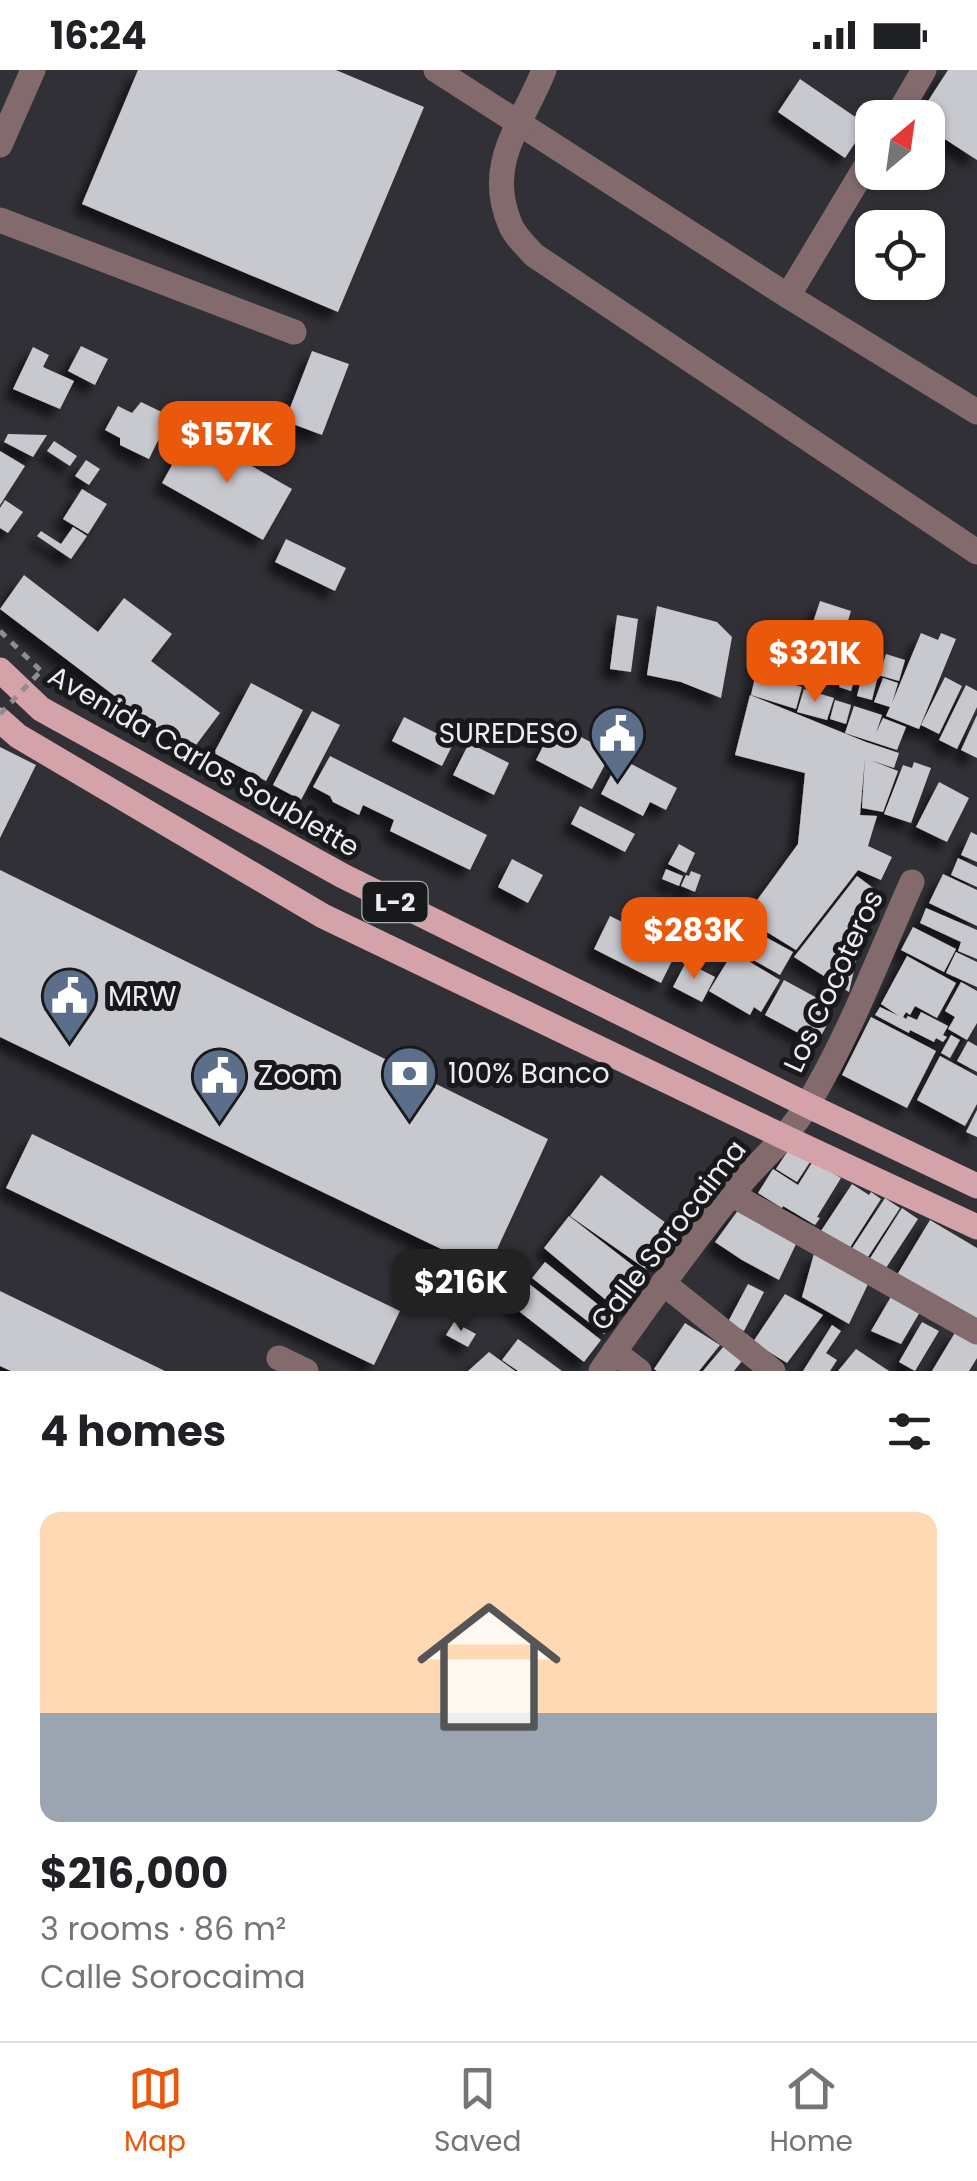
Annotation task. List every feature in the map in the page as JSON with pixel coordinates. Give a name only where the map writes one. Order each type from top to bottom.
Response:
[{"type":"main road","name":"Avenida Carlos Soublette","points":[[0,670],[41,709],[343,876],[977,1186]]},
{"type":"main road","name":"L-2","points":[[0,717],[18,736],[323,916],[977,1227]]},
{"type":"street","points":[[0,145],[33,70]]},
{"type":"street","points":[[436,70],[977,412]]},
{"type":"street","points":[[544,70],[504,154],[501,186],[510,226],[534,255],[977,552]]},
{"type":"street","points":[[906,100],[924,70]]},
{"type":"street","points":[[788,296],[855,184]]},
{"type":"street","points":[[0,220],[294,332]]},
{"type":"street","name":"Los Cocoteros","points":[[784,1137],[807,1105],[864,994],[912,882]]},
{"type":"street","name":"Calle Sorocaima","points":[[608,1361],[731,1194],[784,1137]]},
{"type":"street","points":[[731,1194],[977,1332]]},
{"type":"street","points":[[662,1283],[773,1371]]},
{"type":"street","points":[[279,1358],[306,1371]]},
{"type":"street","points":[[608,1361],[639,1371]]},
{"type":"path","points":[[0,630],[41,670],[0,717]]},
{"type":"building","points":[[138,70],[336,70],[424,107],[338,312],[82,204]]},
{"type":"building","points":[[948,70],[977,70],[977,160],[945,139],[945,100],[929,100]]},
{"type":"building","points":[[800,79],[855,117],[855,143],[845,158],[778,112]]},
{"type":"building","points":[[81,346],[108,359],[95,385],[68,371]]},
{"type":"building","points":[[33,347],[49,355],[43,367],[74,381],[60,409],[13,389]]},
{"type":"building","points":[[312,351],[349,364],[322,435],[285,421]]},
{"type":"building","points":[[141,402],[170,416],[149,459],[120,445],[120,438],[105,430],[118,406],[132,413]]},
{"type":"building","points":[[191,431],[292,489],[263,540],[162,483]]},
{"type":"building","points":[[8,434],[47,435],[33,457],[4,442]]},
{"type":"building","points":[[54,441],[77,456],[70,466],[47,451]]},
{"type":"building","points":[[0,451],[25,466],[0,505]]},
{"type":"building","points":[[86,460],[100,469],[89,485],[75,476]]},
{"type":"building","points":[[82,489],[107,504],[88,534],[63,519]]},
{"type":"building","points":[[5,500],[23,512],[8,533],[0,528],[0,508]]},
{"type":"building","points":[[73,527],[87,536],[71,559],[37,536],[41,531],[61,544]]},
{"type":"building","points":[[286,539],[346,568],[335,591],[275,562]]},
{"type":"building","points":[[24,575],[98,632],[124,598],[172,634],[151,661],[220,713],[190,753],[0,609]]},
{"type":"building","points":[[820,601],[851,611],[835,663],[803,653]]},
{"type":"building","points":[[657,606],[717,622],[732,637],[721,698],[681,682],[647,675]]},
{"type":"building","points":[[617,615],[638,619],[631,672],[610,669]]},
{"type":"building","points":[[921,633],[938,640],[941,633],[956,639],[919,729],[886,716],[890,707],[874,702],[883,678],[898,683],[892,703]]},
{"type":"building","points":[[854,634],[882,642],[876,660],[871,658],[868,666],[881,670],[886,654],[905,660],[899,681],[878,675],[872,700],[857,696],[862,676],[856,674],[851,691],[839,687]]},
{"type":"building","points":[[761,641],[809,657],[803,682],[756,669]]},
{"type":"building","points":[[756,673],[802,687],[796,709],[751,695]]},
{"type":"building","points":[[945,677],[962,686],[939,734],[921,725]]},
{"type":"building","points":[[251,683],[303,710],[266,781],[214,753]]},
{"type":"building","points":[[966,685],[977,691],[977,707],[957,749],[939,740]]},
{"type":"building","points":[[804,689],[834,698],[827,720],[797,712]]},
{"type":"building","points":[[750,695],[899,753],[894,768],[870,760],[898,771],[883,812],[862,808],[865,757],[860,815],[877,816],[868,846],[892,857],[881,880],[858,870],[796,950],[744,918],[798,844],[805,773],[735,755]]},
{"type":"building","points":[[835,700],[851,705],[846,724],[830,719]]},
{"type":"building","points":[[854,706],[882,715],[876,733],[883,718],[906,727],[897,750],[845,733]]},
{"type":"building","points":[[312,711],[340,725],[301,800],[273,785]]},
{"type":"building","points":[[977,715],[977,758],[961,750]]},
{"type":"building","points":[[404,717],[454,742],[442,766],[392,741]]},
{"type":"building","points":[[555,723],[611,753],[592,789],[536,760]]},
{"type":"building","points":[[469,743],[509,763],[494,795],[453,775]]},
{"type":"building","points":[[0,747],[36,765],[0,838]]},
{"type":"building","points":[[330,756],[487,835],[470,870],[390,831],[394,820],[363,805],[359,815],[313,787]]},
{"type":"building","points":[[620,758],[677,788],[666,810],[650,802],[643,816],[601,794]]},
{"type":"building","points":[[914,762],[931,768],[911,823],[884,814],[903,765],[912,768]]},
{"type":"building","points":[[939,782],[969,798],[947,842],[916,827]]},
{"type":"building","points":[[580,806],[635,834],[625,852],[571,824]]},
{"type":"building","points":[[971,832],[977,835],[977,862],[961,855]]},
{"type":"building","points":[[679,844],[695,853],[686,873],[668,864]]},
{"type":"building","points":[[958,858],[977,867],[977,887],[951,875]]},
{"type":"building","points":[[512,859],[543,875],[528,903],[498,887]]},
{"type":"building","points":[[666,869],[683,876],[679,886],[662,879]]},
{"type":"building","points":[[0,870],[548,1139],[487,1271],[0,1037]]},
{"type":"building","points":[[691,871],[701,875],[695,892],[681,886]]},
{"type":"building","points":[[943,874],[977,890],[977,926],[929,903]]},
{"type":"building","points":[[857,876],[873,888],[849,992],[794,957]]},
{"type":"building","points":[[926,908],[977,930],[977,959],[958,951],[961,942],[920,923]]},
{"type":"building","points":[[610,916],[678,949],[661,983],[594,949]]},
{"type":"building","points":[[913,927],[956,949],[944,972],[901,950]]},
{"type":"building","points":[[760,934],[793,952],[780,975],[748,957]]},
{"type":"building","points":[[733,952],[780,980],[761,1012],[754,1007],[750,1015],[709,991]]},
{"type":"building","points":[[956,952],[977,962],[977,987],[946,973]]},
{"type":"building","points":[[907,956],[956,983],[937,1018],[915,1006],[910,1015],[906,1012],[903,1017],[917,1020],[921,1012],[948,1026],[943,1042],[936,1038],[934,1042],[910,1030],[909,1033],[875,1015],[880,1007],[899,1016],[881,1004]]},
{"type":"building","points":[[686,962],[715,977],[702,1002],[673,987]]},
{"type":"building","points":[[784,980],[832,1006],[828,1012],[833,1014],[817,1043],[765,1015]]},
{"type":"building","points":[[961,982],[977,991],[977,1023],[967,1040],[948,1029],[955,1017],[945,1011]]},
{"type":"building","points":[[871,1017],[936,1051],[907,1108],[842,1075]]},
{"type":"building","points":[[951,1035],[960,1040],[950,1058],[941,1053]]},
{"type":"building","points":[[968,1041],[977,1046],[977,1072],[957,1061]]},
{"type":"building","points":[[940,1056],[977,1076],[977,1104],[965,1126],[917,1100]]},
{"type":"building","points":[[977,1110],[977,1137],[966,1132]]},
{"type":"building","points":[[32,1134],[400,1311],[374,1365],[6,1188]]},
{"type":"building","points":[[789,1149],[810,1162],[797,1182],[776,1169]]},
{"type":"building","points":[[813,1161],[841,1178],[815,1225],[758,1193],[773,1169],[798,1185]]},
{"type":"building","points":[[601,1175],[680,1230],[647,1270],[570,1216]]},
{"type":"building","points":[[852,1184],[881,1199],[849,1249],[821,1231]]},
{"type":"building","points":[[885,1198],[900,1208],[866,1260],[851,1250]]},
{"type":"building","points":[[902,1208],[918,1219],[884,1271],[869,1260]]},
{"type":"building","points":[[739,1209],[797,1242],[779,1280],[715,1242]]},
{"type":"building","points":[[569,1216],[640,1271],[613,1306],[544,1248]]},
{"type":"building","points":[[930,1220],[977,1248],[977,1322],[897,1275]]},
{"type":"building","points":[[815,1250],[869,1282],[849,1324],[802,1297]]},
{"type":"building","points":[[545,1262],[616,1319],[604,1334],[532,1278]]},
{"type":"building","points":[[528,1283],[601,1340],[584,1362],[511,1305]]},
{"type":"building","points":[[748,1284],[764,1292],[744,1331],[728,1322]]},
{"type":"building","points":[[0,1291],[165,1371],[11,1371],[0,1366]]},
{"type":"building","points":[[785,1294],[823,1315],[787,1363],[753,1342]]},
{"type":"building","points":[[892,1295],[920,1312],[901,1344],[871,1331]]},
{"type":"building","points":[[454,1322],[476,1334],[468,1347],[446,1335]]},
{"type":"building","points":[[922,1322],[939,1331],[915,1371],[899,1362]]},
{"type":"building","points":[[685,1323],[720,1345],[699,1371],[657,1371],[654,1369]]},
{"type":"building","points":[[832,1325],[841,1331],[826,1353],[837,1360],[830,1371],[803,1371]]},
{"type":"building","points":[[956,1331],[977,1343],[977,1358],[969,1371],[932,1371]]},
{"type":"building","points":[[518,1339],[562,1371],[518,1371],[502,1360]]},
{"type":"building","points":[[724,1346],[742,1361],[734,1371],[703,1371]]},
{"type":"building","points":[[856,1349],[889,1371],[838,1371]]},
{"type":"building","points":[[489,1352],[515,1371],[468,1371]]},
{"type":"place","name":"SUREDESO","points":[[617,782]]},
{"type":"place","name":"MRW","points":[[69,1045]]},
{"type":"place","name":"100% Banco","points":[[409,1122]]},
{"type":"place","name":"Zoom","points":[[219,1124]]}]
